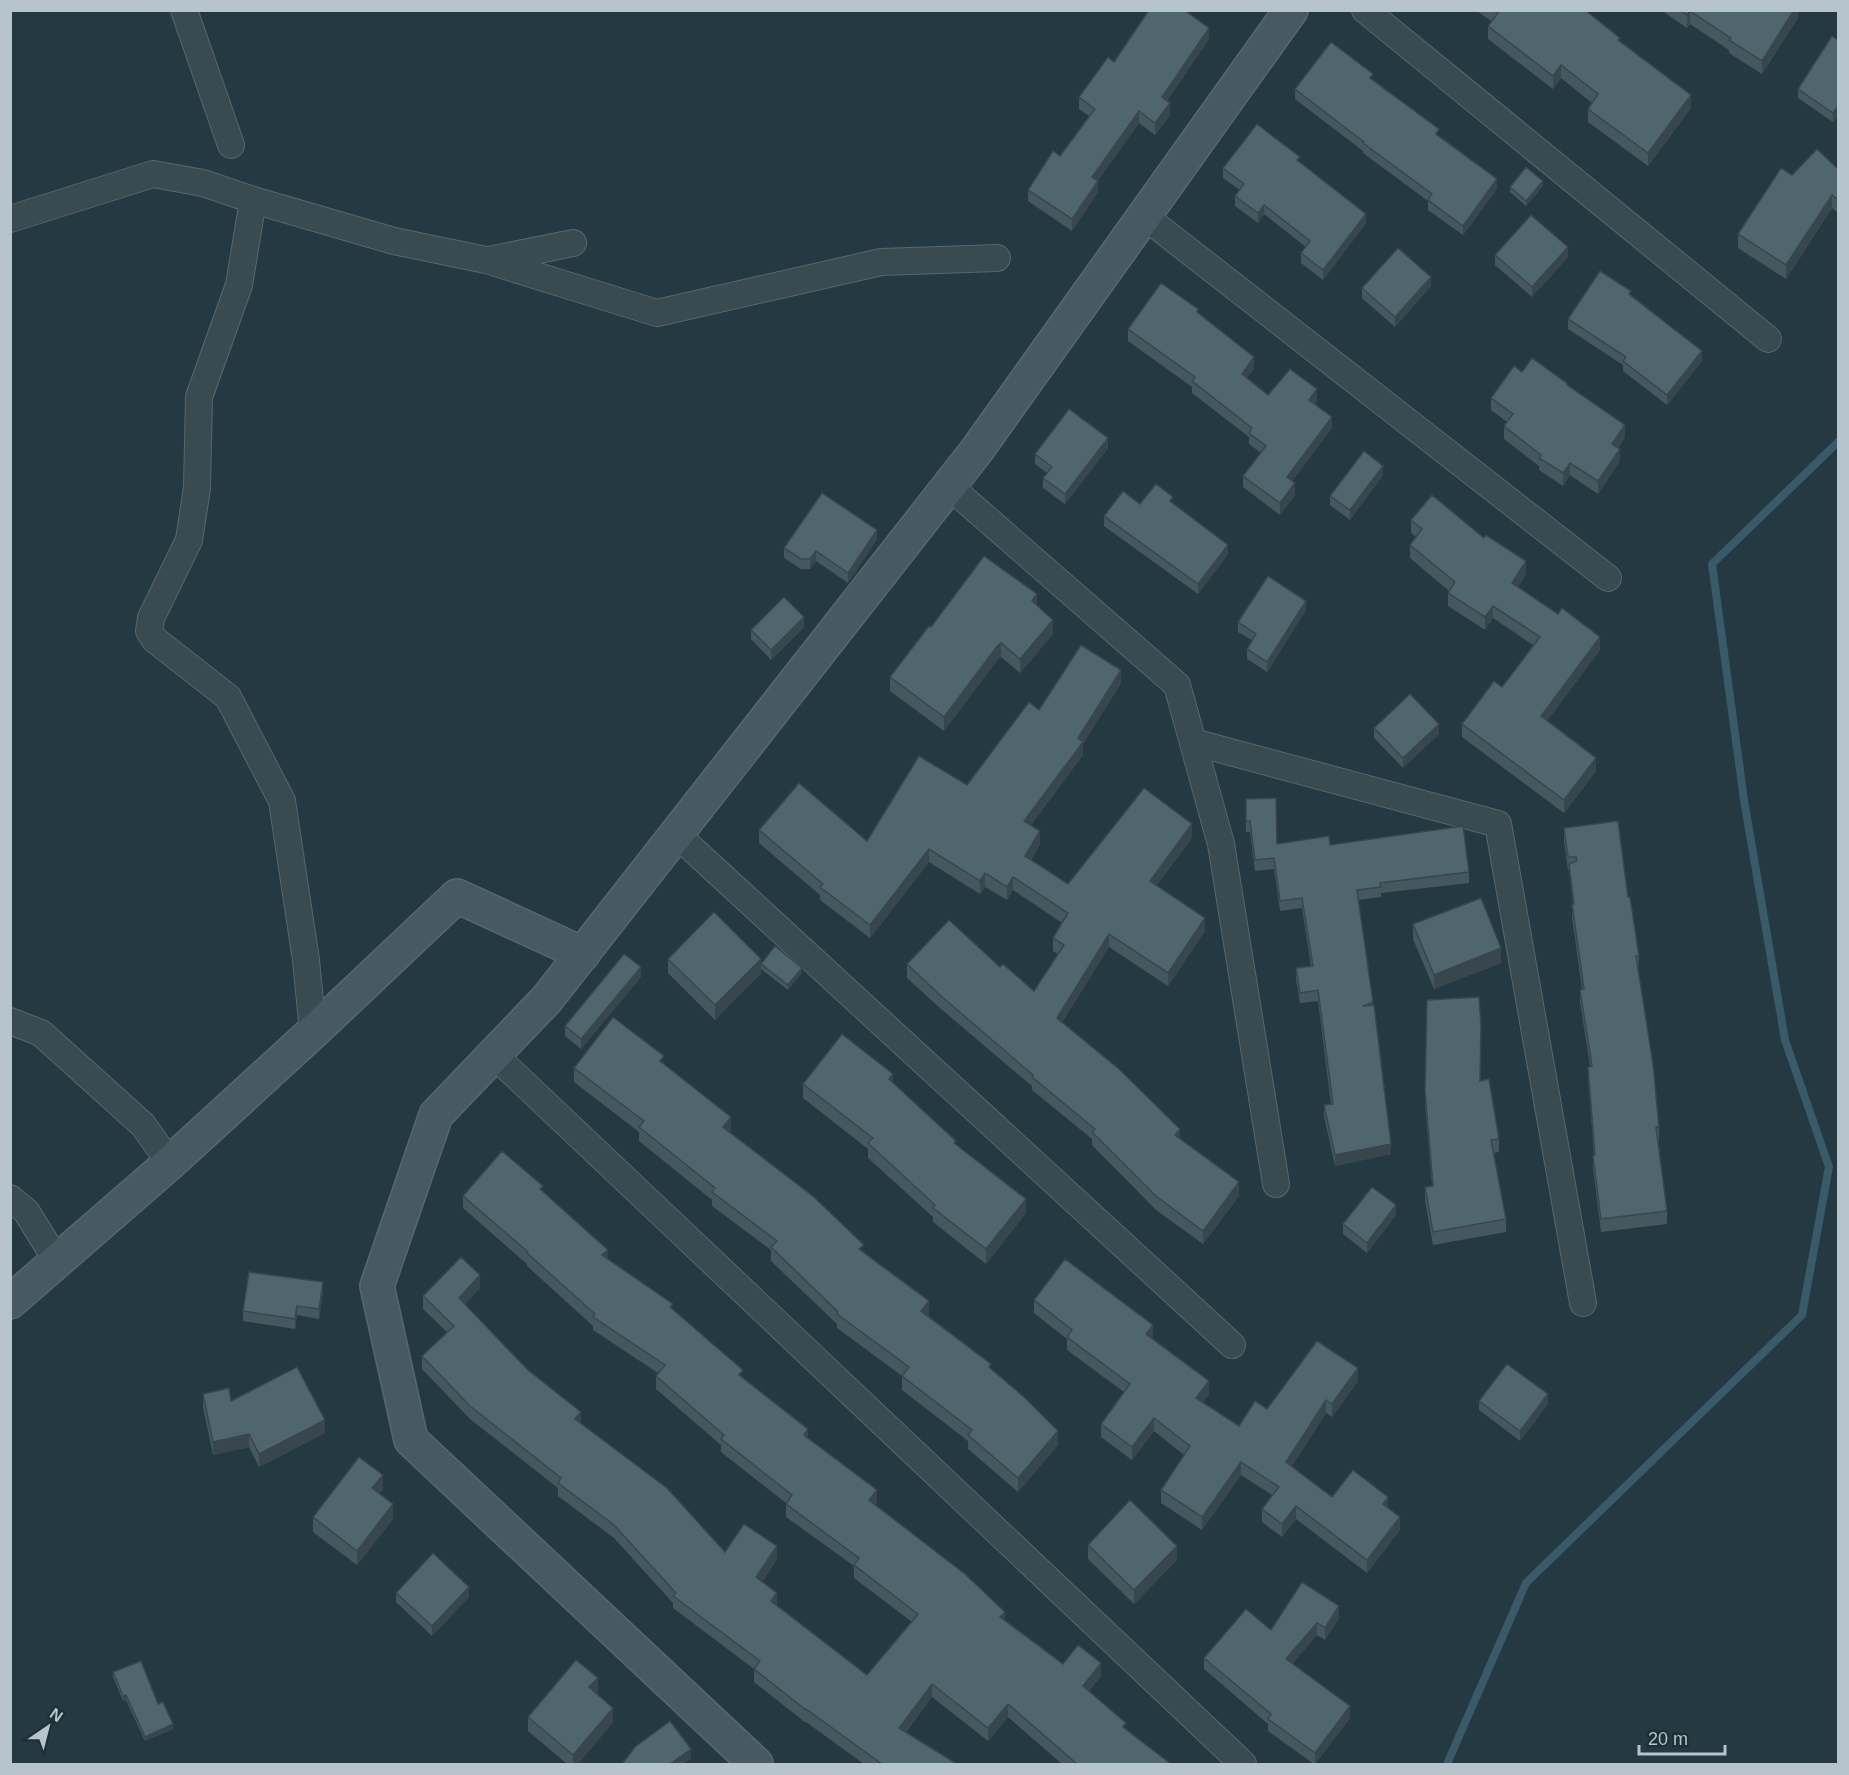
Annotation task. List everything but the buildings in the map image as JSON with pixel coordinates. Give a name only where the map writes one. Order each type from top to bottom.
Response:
[{"type":"street","points":[[184,10],[231,145]]},
{"type":"street","points":[[756,1764],[411,1440],[377,1286],[436,1115],[547,999],[977,450],[1291,10]]},
{"type":"street","points":[[1365,10],[1768,339]]},
{"type":"street","points":[[10,219],[153,174],[203,183],[394,241],[486,260],[657,313],[880,262],[998,258]]},
{"type":"street","points":[[253,200],[239,285],[199,397],[197,488],[189,540],[151,618],[149,631],[155,640],[228,697],[282,801],[306,960],[313,1032]]},
{"type":"street","points":[[1144,216],[1608,578]]},
{"type":"street","points":[[486,260],[573,243]]},
{"type":"street","points":[[949,486],[1177,685],[1221,844],[1275,1184]]},
{"type":"street","points":[[1193,742],[1498,824],[1583,1303]]},
{"type":"street","points":[[676,834],[1232,1345]]},
{"type":"street","points":[[10,1302],[170,1163],[457,896],[583,954]]},
{"type":"street","points":[[10,1021],[41,1033],[143,1125],[170,1163]]},
{"type":"street","points":[[494,1055],[1243,1764]]},
{"type":"street","points":[[10,1198],[26,1211],[57,1261]]},
{"type":"waterway","points":[[1447,1764],[1526,1583],[1802,1315],[1829,1167],[1785,1040],[1744,800],[1712,564],[1838,442]]}]
